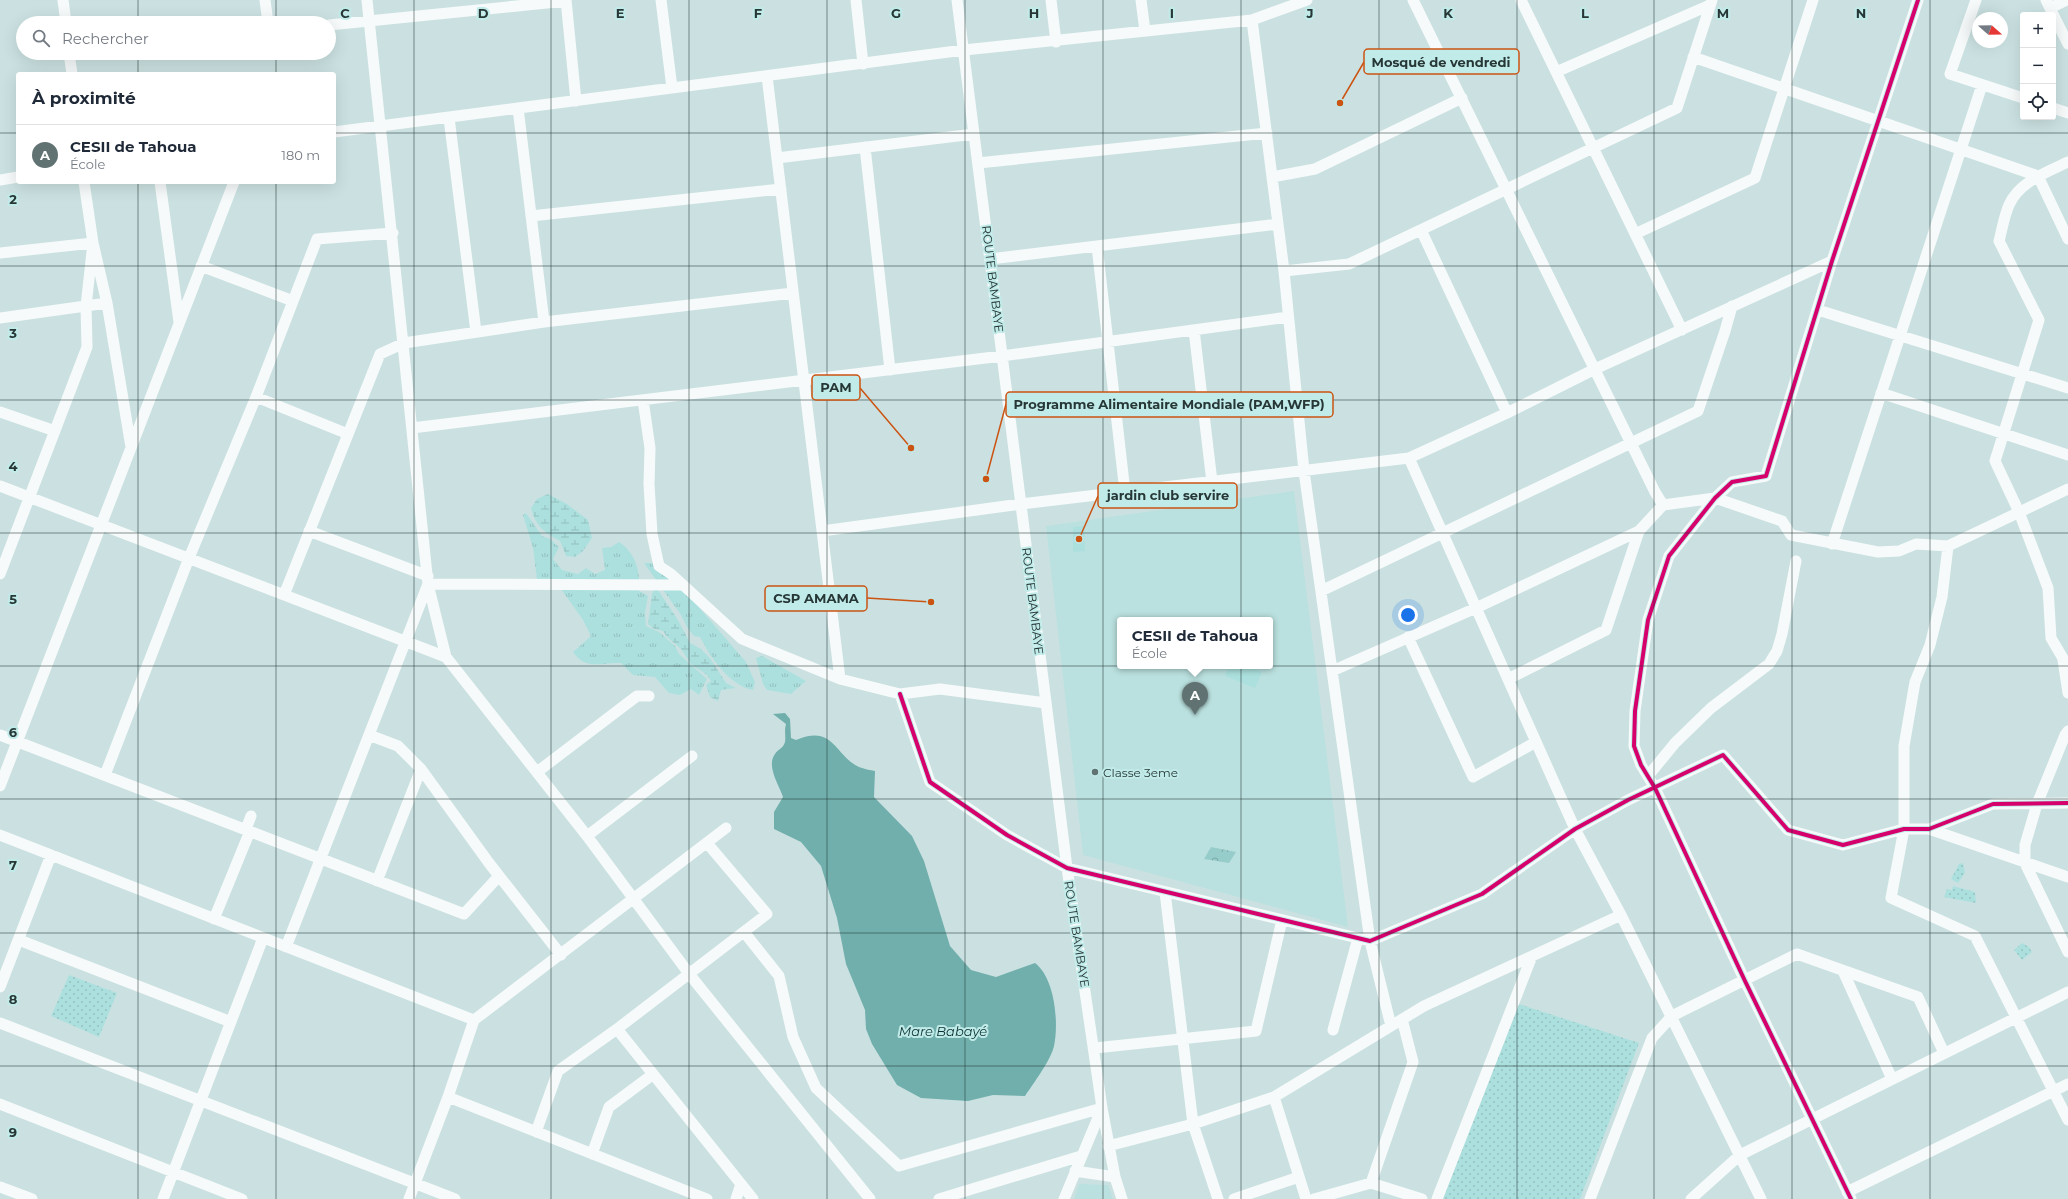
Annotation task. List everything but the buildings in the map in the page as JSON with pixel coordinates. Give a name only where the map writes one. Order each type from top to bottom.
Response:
[{"type":"street","points":[[63,0],[65,16]]},
{"type":"street","points":[[265,0],[267,16]]},
{"type":"street","points":[[367,0],[382,126],[428,580],[446,657],[537,772],[690,974],[870,1199]]},
{"type":"street","points":[[336,24],[467,5],[566,0],[576,101]]},
{"type":"street","points":[[661,0],[672,88]]},
{"type":"street","points":[[856,0],[864,64]]},
{"type":"street","name":"ROUTE BAMBAYE","points":[[957,0],[1067,868],[1095,1048],[1108,1146],[1122,1199]]},
{"type":"street","points":[[1051,0],[1056,42]]},
{"type":"street","points":[[1141,0],[1145,31]]},
{"type":"street","points":[[336,132],[964,50],[1056,42],[1252,20],[1306,0]]},
{"type":"street","points":[[1413,0],[1663,505]]},
{"type":"street","points":[[1635,234],[1755,178],[1813,0]]},
{"type":"street","points":[[1918,0],[1832,261],[1766,476],[1732,482],[1715,498],[1670,556],[1648,620],[1635,711],[1634,746],[1849,1196],[2068,1084]]},
{"type":"street","points":[[1976,0],[1950,74],[2020,97]]},
{"type":"street","points":[[2066,0],[2048,4],[2068,44]]},
{"type":"street","points":[[1523,1],[1682,330]]},
{"type":"street","points":[[1556,72],[1711,3]]},
{"type":"street","points":[[1284,271],[1349,264],[1677,108],[1711,3]]},
{"type":"street","points":[[1252,20],[1284,271],[1304,471],[1370,941],[1391,1026]]},
{"type":"street","points":[[1693,56],[2038,176],[2068,239]]},
{"type":"street","points":[[70,60],[72,72]]},
{"type":"street","points":[[767,76],[840,679]]},
{"type":"street","points":[[1832,544],[1982,85]]},
{"type":"street","points":[[1272,177],[1315,169],[1462,98]]},
{"type":"street","points":[[518,108],[544,322]]},
{"type":"street","points":[[2056,109],[2068,113]]},
{"type":"street","points":[[449,118],[476,332]]},
{"type":"street","points":[[978,163],[1267,133]]},
{"type":"street","points":[[777,158],[974,134]]},
{"type":"street","points":[[864,147],[890,370]]},
{"type":"street","points":[[2068,162],[2038,176],[2019,190],[2009,205],[1999,241],[2039,320],[1995,461],[2019,512],[2048,588],[2051,638],[2065,662],[2068,693]]},
{"type":"street","points":[[0,180],[16,177]]},
{"type":"street","points":[[84,184],[93,243],[108,303],[131,449]]},
{"type":"street","points":[[160,184],[179,324]]},
{"type":"street","points":[[0,786],[16,741],[233,184]]},
{"type":"street","points":[[531,216],[781,189]]},
{"type":"street","points":[[990,259],[1278,224]]},
{"type":"street","points":[[1420,230],[1507,413]]},
{"type":"street","points":[[105,775],[189,558],[256,397],[317,239],[393,233]]},
{"type":"street","points":[[0,253],[93,243]]},
{"type":"street","points":[[0,574],[87,347],[86,306],[93,243]]},
{"type":"street","points":[[1098,246],[1125,492]]},
{"type":"street","points":[[822,531],[1021,504],[1409,458],[1507,413],[1595,369],[1832,261]]},
{"type":"street","points":[[202,266],[293,301]]},
{"type":"street","points":[[284,595],[380,354],[404,343],[476,332],[544,322],[793,293]]},
{"type":"street","points":[[0,318],[108,303]]},
{"type":"street","points":[[1321,591],[1441,532],[1698,411],[1732,306]]},
{"type":"street","points":[[1818,310],[1900,334],[2068,388]]},
{"type":"street","points":[[412,428],[1002,356],[1288,317]]},
{"type":"street","points":[[1194,330],[1212,482]]},
{"type":"street","points":[[1881,393],[2068,455]]},
{"type":"street","points":[[256,397],[348,434]]},
{"type":"street","points":[[643,400],[650,448],[649,484],[655,547],[659,566],[683,585],[742,639],[840,679],[900,694],[940,689],[1046,704]]},
{"type":"street","points":[[0,412],[55,431]]},
{"type":"street","points":[[1409,458],[1575,829],[1621,915],[1672,1016],[1761,1199]]},
{"type":"street","points":[[0,486],[446,657]]},
{"type":"street","points":[[1332,671],[1476,608],[1639,530],[1663,505],[1715,498],[1782,521],[1791,535],[1878,552],[1899,551],[1916,544],[1948,546],[2068,489]]},
{"type":"street","points":[[1508,679],[1606,630],[1639,530]]},
{"type":"street","points":[[309,531],[428,580],[683,585]]},
{"type":"street","points":[[1948,546],[1942,597],[1930,645],[1915,682],[1904,746],[1904,829],[1891,898],[1975,936],[2068,1120]]},
{"type":"street","points":[[1648,776],[1675,743],[1711,708],[1769,664],[1777,651],[1782,634],[1796,561]]},
{"type":"street","points":[[286,947],[428,580]]},
{"type":"street","points":[[1408,637],[1473,777],[1536,742]]},
{"type":"street","points":[[900,694],[930,782],[1007,835],[1067,868],[1370,941],[1482,894],[1575,829],[1628,800],[1723,754],[1788,830],[1843,845],[1904,829],[1929,829],[2068,877]]},
{"type":"street","points":[[537,772],[637,696],[649,696]]},
{"type":"street","points":[[2068,731],[2037,804],[2025,845],[2025,862],[2068,952]]},
{"type":"street","points":[[0,735],[464,914],[499,876]]},
{"type":"street","points":[[369,735],[398,746],[421,769],[499,876],[561,955]]},
{"type":"street","points":[[586,836],[692,756]]},
{"type":"street","points":[[377,881],[421,769]]},
{"type":"street","points":[[1929,829],[1993,804],[2068,803]]},
{"type":"street","points":[[214,919],[248,830],[251,816]]},
{"type":"street","points":[[409,1199],[448,1097],[474,1020],[634,900],[726,828]]},
{"type":"street","points":[[0,835],[474,1020]]},
{"type":"street","points":[[536,1132],[558,1071],[617,1029],[767,914],[707,843]]},
{"type":"street","points":[[0,987],[50,855]]},
{"type":"street","points":[[1165,892],[1184,1038],[1193,1124],[1218,1199]]},
{"type":"street","points":[[1108,1146],[1193,1124],[1274,1097],[1424,1006],[1621,915]]},
{"type":"street","points":[[1095,1048],[1256,1031],[1282,920]]},
{"type":"street","points":[[744,932],[779,976],[793,1037],[816,1088],[899,1166],[1102,1108]]},
{"type":"street","points":[[163,1199],[263,938]]},
{"type":"street","points":[[1333,1030],[1358,938]]},
{"type":"street","points":[[19,940],[231,1022]]},
{"type":"street","points":[[1590,1199],[1652,1038],[1672,1016],[1797,954],[1918,997],[1944,1053]]},
{"type":"street","points":[[1437,1199],[1532,956]]},
{"type":"street","points":[[1843,971],[1892,1079]]},
{"type":"street","points":[[1691,1199],[1740,1155],[2068,992]]},
{"type":"street","points":[[1371,1183],[1413,1062],[1402,1019]]},
{"type":"street","points":[[0,1023],[455,1199]]},
{"type":"street","points":[[617,1029],[652,1075],[753,1199]]},
{"type":"street","points":[[592,1154],[609,1107],[652,1075]]},
{"type":"street","points":[[448,1097],[706,1199]]},
{"type":"street","points":[[1274,1097],[1306,1199]]},
{"type":"street","points":[[0,1104],[242,1199]]},
{"type":"street","points":[[1064,1199],[1102,1108]]},
{"type":"street","points":[[939,1199],[1081,1156]]},
{"type":"street","points":[[1075,1172],[1115,1177]]},
{"type":"street","points":[[1234,1199],[1299,1178]]},
{"type":"street","points":[[1314,1199],[1371,1183],[1422,1199]]},
{"type":"street","points":[[736,1199],[742,1184]]},
{"type":"street","points":[[0,1186],[32,1199]]},
{"type":"shaded area","points":[[1294,491],[1348,927],[1083,855],[1046,526]]},
{"type":"shaded area","points":[[1079,1184],[1108,1185],[1113,1199],[1074,1199]]},
{"type":"green space","points":[[548,494],[567,504],[588,520],[592,538],[583,551],[575,557],[566,556],[560,541],[549,535],[535,520],[531,508],[537,499]]},
{"type":"green space","points":[[526,513],[542,536],[550,539],[559,547],[553,559],[562,570],[578,574],[586,568],[595,574],[605,570],[602,548],[611,547],[619,542],[629,551],[633,556],[638,569],[638,590],[648,596],[645,613],[646,626],[659,632],[675,646],[679,654],[707,679],[699,695],[691,689],[680,695],[669,693],[655,677],[633,675],[621,663],[589,664],[578,658],[573,652],[591,636],[583,620],[561,589],[538,587],[533,548],[523,515]]},
{"type":"green space","points":[[1084,526],[1085,551],[1073,552],[1073,527]]},
{"type":"green space","points":[[644,563],[652,563],[677,582],[746,662],[755,682],[753,690],[736,683],[715,662],[700,637],[694,636],[687,627],[681,615]]},
{"type":"green space","points":[[656,587],[678,620],[690,643],[701,649],[710,658],[726,683],[736,688],[721,690],[718,701],[710,697],[706,685],[711,681],[707,675],[691,664],[681,649],[667,637],[663,631],[654,629],[648,624],[652,594]]},
{"type":"green space","points":[[762,656],[806,681],[791,694],[767,690],[763,684],[756,658]]},
{"type":"green space","points":[[1228,669],[1255,669],[1262,672],[1255,688],[1225,676]]},
{"type":"green space","points":[[1211,847],[1236,852],[1229,863],[1204,859]]},
{"type":"green space","points":[[1963,863],[1965,873],[1958,883],[1951,879],[1959,864]]},
{"type":"green space","points":[[1953,886],[1975,892],[1976,903],[1944,897],[1947,889],[1952,890]]},
{"type":"green space","points":[[2022,943],[2029,947],[2032,952],[2022,960],[2014,950]]},
{"type":"green space","points":[[69,975],[117,993],[99,1037],[51,1016]]},
{"type":"green space","points":[[1519,1004],[1639,1043],[1580,1199],[1443,1199]]},
{"type":"water","name":"Mare Babayé","points":[[785,713],[790,719],[791,738],[796,740],[809,736],[818,736],[826,738],[851,762],[859,767],[875,771],[874,797],[912,836],[924,861],[950,946],[971,970],[996,977],[1035,963],[1042,970],[1047,979],[1054,1002],[1056,1025],[1054,1046],[1041,1072],[1025,1096],[993,1095],[968,1101],[921,1098],[897,1085],[872,1044],[866,1029],[865,1010],[846,964],[837,918],[821,866],[801,842],[774,829],[774,812],[783,797],[774,776],[772,764],[775,754],[785,742],[786,724],[773,714]]},
{"type":"cycle path","points":[[1851,1199],[1745,981],[1655,788],[1641,765],[1634,746],[1635,711],[1648,620],[1669,556],[1715,498],[1732,482],[1766,476],[1832,261],[1918,0]]},
{"type":"cycle path","points":[[900,694],[930,782],[1007,835],[1067,868],[1370,941],[1482,894],[1575,829],[1628,800],[1723,755],[1788,830],[1843,845],[1904,829],[1929,829],[1993,804],[2068,803]]},
{"type":"place","name":"Mosqué de vendredi","points":[[1340,103]]},
{"type":"place","name":"PAM","points":[[911,448]]},
{"type":"place","name":"Programme Alimentaire Mondiale (PAM,WFP)","points":[[986,479]]},
{"type":"place","name":"jardin club servire","points":[[1079,539]]},
{"type":"place","name":"CSP AMAMA","points":[[931,602]]},
{"type":"place","name":"CESII de Tahoua","points":[[1195,715]]},
{"type":"place","name":"Classe 3eme","points":[[1095,772]]}]
